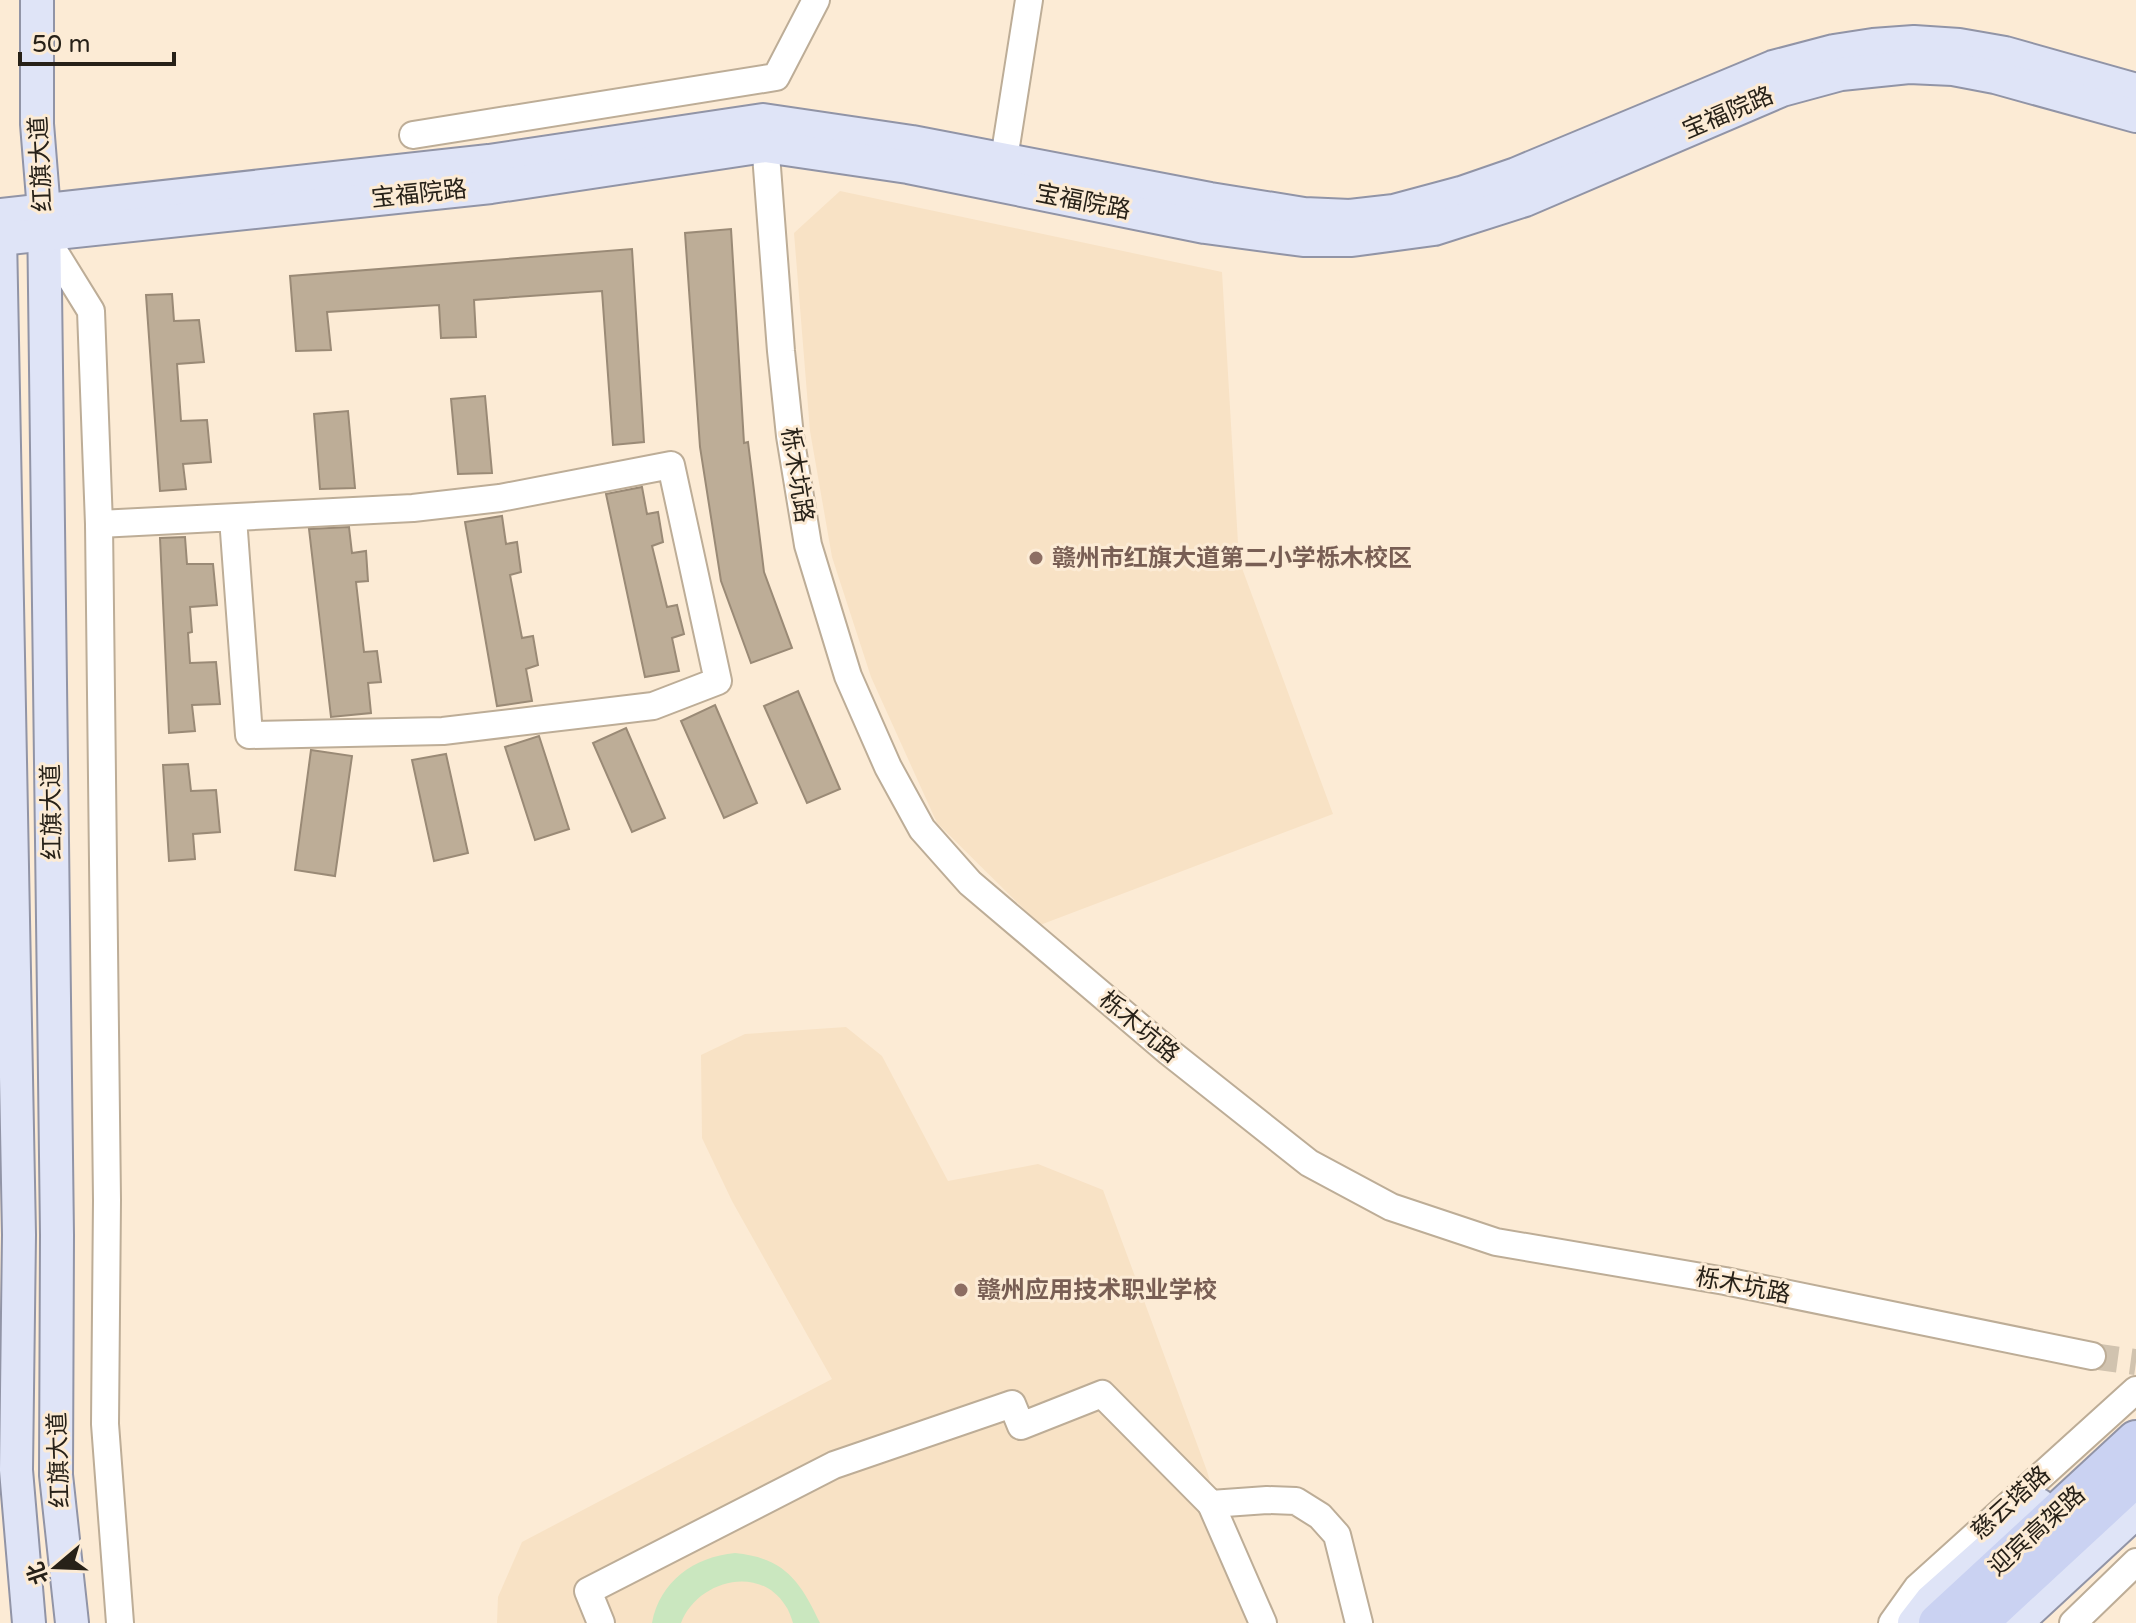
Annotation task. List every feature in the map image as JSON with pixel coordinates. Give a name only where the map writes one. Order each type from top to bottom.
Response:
[{"type":"highway","name":"迎宾高架路","points":[[1938,1623],[2136,1440]]},
{"type":"highway","name":"迎宾高架路","points":[[1978,1623],[2136,1477]]},
{"type":"main road","name":"红旗大道","points":[[37,0],[37,124],[44,223],[57,1235],[56,1475],[72,1623]]},
{"type":"main road","name":"宝福院路","points":[[0,237],[44,223],[491,187],[764,133],[908,167],[1002,172],[1304,214],[1350,216],[1394,211],[1461,193],[1516,174],[1773,67],[1873,45],[1914,42],[1974,47],[2136,90]]},
{"type":"main road","name":"宝福院路","points":[[1002,172],[1205,227],[1303,240],[1352,240],[1434,229],[1525,200],[1782,90],[1841,74],[1909,67],[1953,69],[1995,77],[2136,116]]},
{"type":"main road","name":"宝福院路","points":[[0,215],[44,223]]},
{"type":"main road","name":"红旗大道","points":[[0,237],[18,1219],[16,1470],[29,1623]]},
{"type":"main road","name":"慈云塔路","points":[[1914,1623],[1931,1601],[2082,1453],[2136,1417]]},
{"type":"main road","points":[[2016,1623],[2136,1512]]},
{"type":"street","points":[[413,135],[776,77],[816,0]]},
{"type":"street","points":[[1002,172],[1029,0]]},
{"type":"street","name":"栎木坑路","points":[[764,133],[790,436],[808,545],[848,676],[888,767],[922,829],[970,883],[1169,1052],[1309,1163],[1391,1207],[1496,1242],[1725,1281],[2092,1356]]},
{"type":"street","points":[[44,223],[91,311],[99,524],[107,1200],[105,1424],[120,1623]]},
{"type":"street","points":[[99,524],[413,508],[500,498],[671,465],[718,681],[653,706],[443,731],[249,735],[233,518]]},
{"type":"street","name":"慈云塔路","points":[[1892,1623],[1917,1588],[2082,1453],[2136,1390]]},
{"type":"street","points":[[601,1623],[588,1591],[834,1465],[1012,1404],[1021,1426],[1102,1394],[1211,1504],[1263,1623]]},
{"type":"street","points":[[1211,1504],[1296,1501],[1320,1516],[1337,1535],[1359,1623]]},
{"type":"street","points":[[2073,1623],[2136,1562]]},
{"type":"shaded area","name":"赣州市红旗大道第二小学栎木校区","points":[[840,191],[1222,272],[1239,560],[1333,814],[1040,925],[937,823],[871,677],[832,557],[810,431],[794,233]]},
{"type":"shaded area","name":"赣州应用技术职业学校","points":[[846,1027],[882,1056],[948,1181],[1038,1164],[1103,1190],[1207,1471],[1251,1623],[497,1623],[498,1597],[522,1542],[832,1379],[732,1201],[702,1138],[701,1055],[745,1034]]},
{"type":"green space","points":[[735,1553],[767,1560],[789,1574],[820,1623],[793,1623],[786,1607],[773,1592],[759,1584],[744,1581],[713,1588],[689,1609],[681,1623],[652,1623],[663,1595],[681,1574],[706,1560]]},
{"type":"building","points":[[731,229],[744,443],[748,442],[764,572],[792,648],[751,663],[721,581],[700,447],[685,233]]},
{"type":"building","points":[[632,249],[644,442],[613,445],[602,291],[474,300],[476,337],[441,338],[439,305],[327,312],[331,350],[296,351],[290,276]]},
{"type":"building","points":[[172,294],[174,321],[199,320],[204,362],[177,364],[181,421],[207,420],[211,462],[183,464],[186,489],[160,491],[146,295]]},
{"type":"building","points":[[485,396],[492,473],[458,474],[451,399]]},
{"type":"building","points":[[348,411],[355,488],[320,489],[314,414]]},
{"type":"building","points":[[642,487],[647,514],[658,512],[663,542],[652,546],[667,607],[677,605],[684,634],[672,638],[679,671],[645,677],[606,494]]},
{"type":"building","points":[[502,516],[506,544],[517,542],[521,572],[510,575],[522,638],[533,636],[538,665],[526,669],[532,701],[497,706],[465,522]]},
{"type":"building","points":[[349,527],[352,553],[366,551],[368,581],[356,582],[364,652],[377,651],[381,682],[368,683],[371,713],[331,717],[309,529]]},
{"type":"building","points":[[185,537],[187,564],[213,564],[217,605],[190,607],[192,632],[188,633],[190,663],[216,662],[220,704],[192,705],[195,731],[169,733],[160,538]]},
{"type":"building","points":[[798,691],[840,789],[807,803],[764,706]]},
{"type":"building","points":[[715,705],[757,803],[724,818],[681,721]]},
{"type":"building","points":[[626,728],[665,818],[632,832],[593,743]]},
{"type":"building","points":[[539,736],[569,829],[535,840],[505,747]]},
{"type":"building","points":[[311,750],[352,756],[335,876],[295,870]]},
{"type":"building","points":[[446,754],[468,853],[434,861],[412,760]]},
{"type":"building","points":[[188,764],[191,791],[216,790],[220,832],[193,834],[195,859],[169,861],[163,765]]},
{"type":"tunnel","points":[[2092,1356],[2136,1362]]},
{"type":"place","name":"赣州市红旗大道第二小学栎木校区","points":[[1036,558]]},
{"type":"place","name":"赣州应用技术职业学校","points":[[961,1290]]}]
